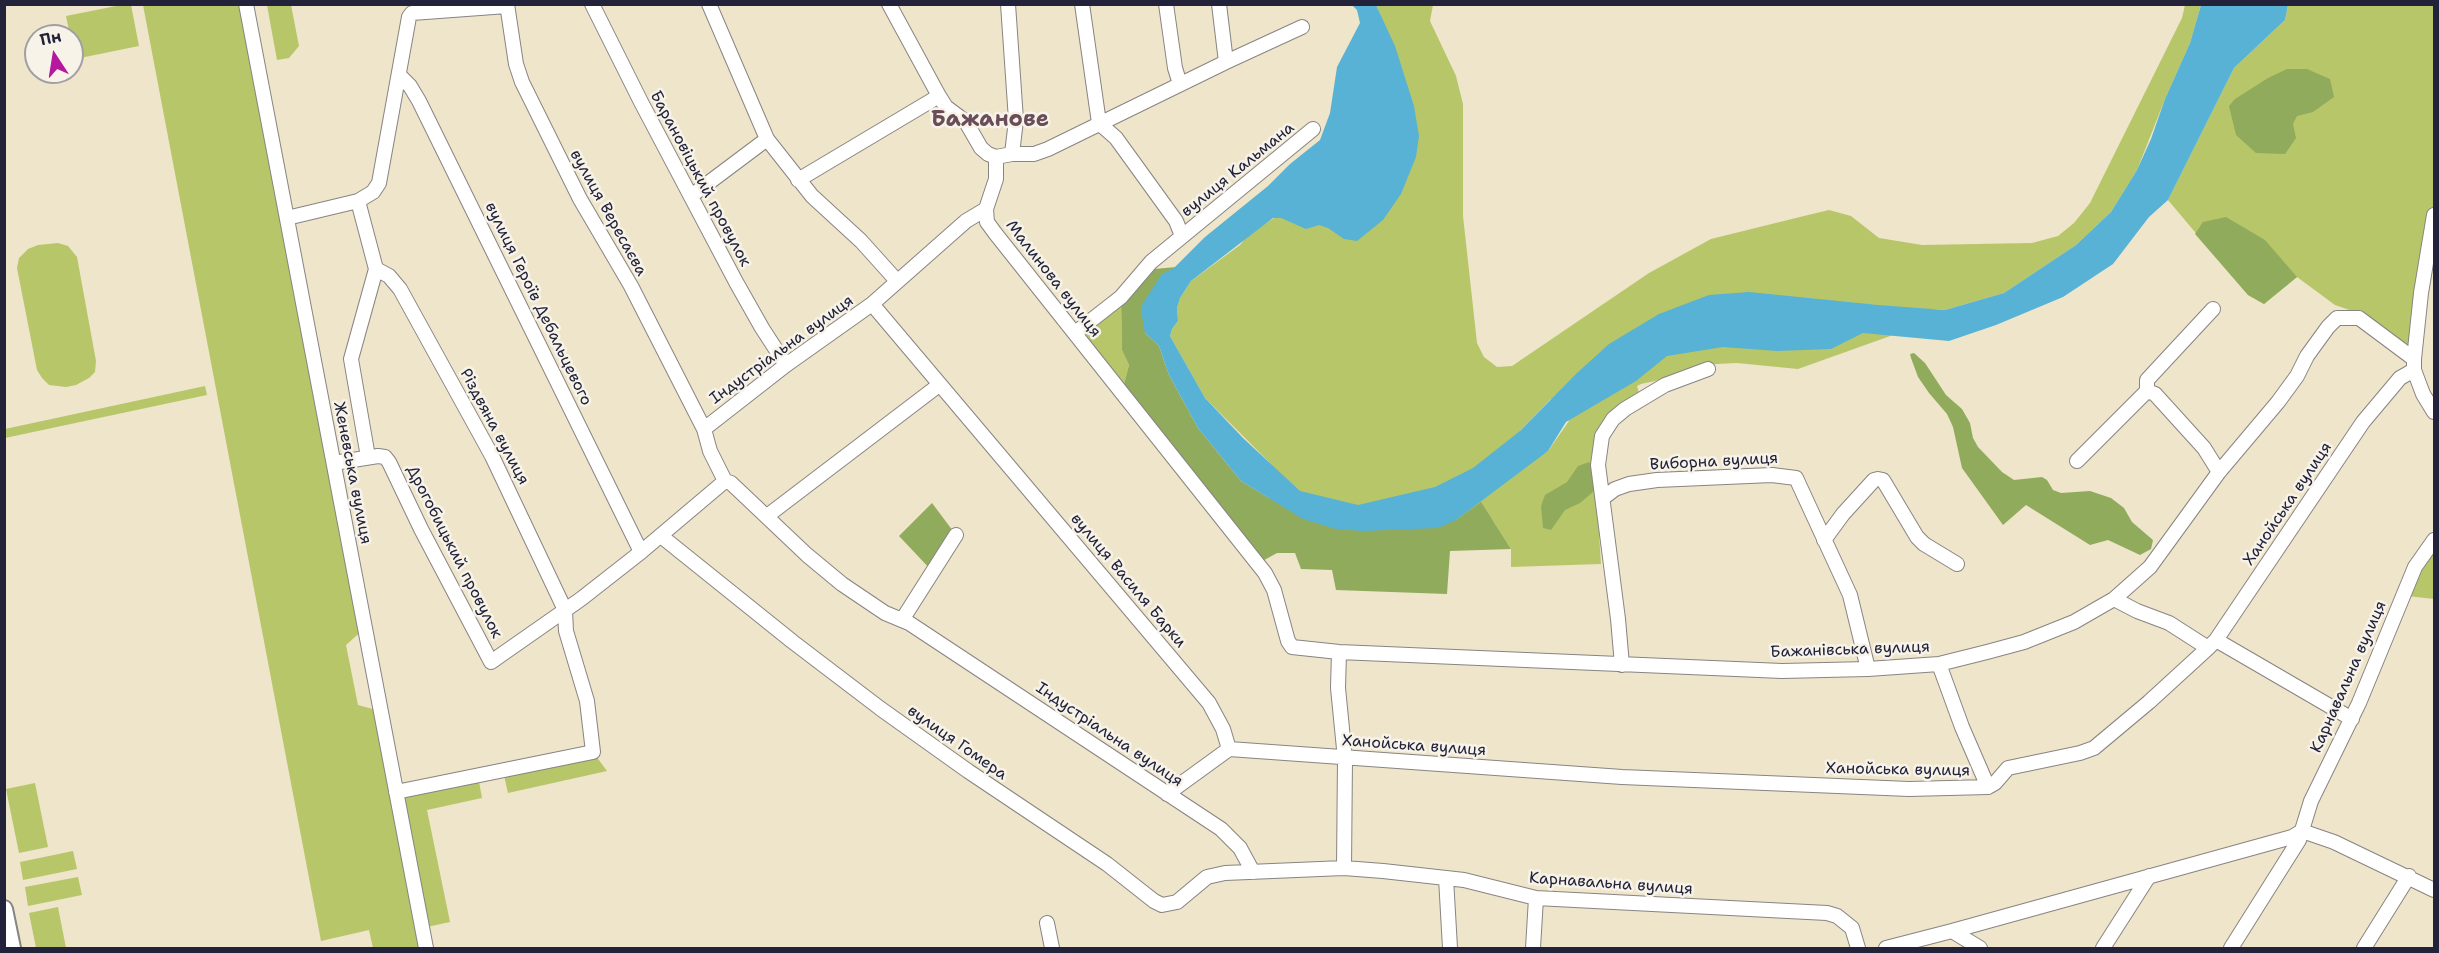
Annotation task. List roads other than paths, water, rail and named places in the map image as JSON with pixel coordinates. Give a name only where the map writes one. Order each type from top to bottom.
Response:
[{"type":"main road","points":[[4,909],[12,948]]},
{"type":"street","name":"Женевська вулиця","points":[[246,4],[426,948]]},
{"type":"street","name":"Барановіцький провулок","points":[[592,4],[757,319],[786,365]]},
{"type":"street","points":[[710,4],[767,139],[812,196],[861,241],[897,281]]},
{"type":"street","points":[[889,4],[946,107],[966,122],[981,148],[996,157],[1035,154],[1048,149],[1302,27]]},
{"type":"street","points":[[1008,4],[1016,120],[1012,154]]},
{"type":"street","points":[[1082,4],[1100,123]]},
{"type":"street","points":[[1166,4],[1175,68],[1180,84]]},
{"type":"street","points":[[1219,4],[1226,62]]},
{"type":"street","points":[[287,218],[358,201],[373,192],[379,183],[412,13],[507,5]]},
{"type":"street","name":"вулиця Вересаєва","points":[[507,5],[516,64],[530,101],[704,429]]},
{"type":"street","name":"вулиця Героїв Дебальцевого","points":[[399,75],[410,86],[424,110],[642,552]]},
{"type":"street","points":[[798,180],[939,96]]},
{"type":"street","name":"вулиця Кальмана","points":[[1100,123],[1116,138],[1176,221],[1182,236]]},
{"type":"street","name":"вулиця Кальмана","points":[[1075,333],[1121,297],[1151,262],[1313,129]]},
{"type":"street","points":[[691,196],[767,139]]},
{"type":"street","points":[[986,209],[996,179],[996,157]]},
{"type":"street","points":[[334,463],[368,457],[351,359],[376,270],[358,201]]},
{"type":"street","name":"Індустріальна вулиця","points":[[986,209],[966,220],[872,304],[786,365],[704,429],[710,451],[725,481],[731,483],[807,555],[842,584],[885,613],[902,620],[1230,837],[1240,848],[1253,872]]},
{"type":"street","name":"Малинова вулиця","points":[[986,209],[987,222],[1265,573],[1274,590],[1288,641],[1292,647],[1339,652]]},
{"type":"street","points":[[2434,215],[2421,293],[2414,365],[2423,394],[2434,412]]},
{"type":"street","name":"Різдвяна вулиця","points":[[376,270],[389,276],[400,290],[492,456],[565,610],[566,631],[587,701],[593,752],[396,792]]},
{"type":"street","name":"вулиця Василя Барки","points":[[872,304],[1209,703],[1229,749]]},
{"type":"street","points":[[2077,461],[2147,391],[2147,380],[2213,309]]},
{"type":"street","name":"Бажанівська вулиця","points":[[1339,652],[1622,665],[1782,670],[1868,669],[1939,663],[2024,642],[2050,633],[2114,599],[2150,567],[2219,472],[2272,410],[2297,376],[2307,356],[2337,318],[2359,318],[2414,365]]},
{"type":"street","name":"Ханойська вулиця","points":[[1229,749],[1622,777],[1910,789],[1988,786],[1995,783],[2008,768],[2094,748],[2150,702],[2212,644],[2363,422],[2414,365]]},
{"type":"street","points":[[1622,665],[1598,465],[1602,436],[1624,409],[1665,385],[1708,369]]},
{"type":"street","points":[[767,516],[939,385]]},
{"type":"street","points":[[2147,391],[2155,394],[2204,448],[2219,472]]},
{"type":"street","name":"Дрогобицький провулок","points":[[368,457],[384,457],[390,462],[491,662],[565,610]]},
{"type":"street","name":"Виборна вулиця","points":[[1603,498],[1615,489],[1629,484],[1657,480],[1791,476],[1798,481],[1850,595],[1868,669]]},
{"type":"street","points":[[1824,540],[1843,514],[1874,480],[1878,479],[1883,480],[1917,537],[1924,544],[1957,564]]},
{"type":"street","points":[[565,610],[642,552],[725,481]]},
{"type":"street","points":[[902,620],[956,535]]},
{"type":"street","name":"вулиця Гомера","points":[[661,536],[881,709],[968,771],[1107,864],[1154,902],[1169,905],[1177,902],[1207,877],[1226,873],[1344,868]]},
{"type":"street","name":"Карнавальна вулиця","points":[[2231,948],[2295,848],[2311,801],[2352,719],[2415,567],[2434,540]]},
{"type":"street","points":[[2114,599],[2212,644],[2352,719]]},
{"type":"street","points":[[1339,652],[1338,688],[1345,759],[1344,868]]},
{"type":"street","points":[[1939,663],[1962,727],[1988,786]]},
{"type":"street","points":[[1167,794],[1229,749]]},
{"type":"street","points":[[1886,948],[2292,837],[2302,831],[2334,842],[2409,876],[2434,890]]},
{"type":"street","name":"Карнавальна вулиця","points":[[1344,868],[1464,880],[1536,898],[1827,913],[1837,916],[1852,928],[1858,948]]},
{"type":"street","points":[[2103,948],[2149,876]]},
{"type":"street","points":[[2364,948],[2409,876]]},
{"type":"street","points":[[1446,878],[1450,948]]},
{"type":"street","points":[[1533,948],[1536,898]]},
{"type":"street","points":[[1047,923],[1052,948]]},
{"type":"street","points":[[1952,931],[1980,948]]},
{"type":"water","points":[[1352,5],[1376,5],[1395,46],[1414,106],[1419,136],[1416,157],[1401,194],[1383,220],[1357,241],[1344,239],[1319,225],[1306,229],[1281,218],[1273,218],[1191,281],[1180,298],[1177,308],[1178,321],[1170,336],[1205,398],[1243,438],[1300,491],[1358,505],[1435,487],[1473,468],[1520,431],[1609,344],[1659,314],[1709,295],[1749,292],[1945,310],[2004,293],[2076,245],[2111,212],[2137,170],[2151,139],[2165,99],[2190,43],[2201,5],[2288,5],[2285,20],[2234,68],[2168,200],[2149,217],[2113,264],[2063,297],[1996,325],[1949,341],[1863,333],[1831,349],[1777,351],[1723,347],[1667,356],[1636,381],[1566,422],[1548,451],[1456,520],[1438,528],[1363,531],[1336,529],[1303,519],[1241,481],[1198,428],[1169,375],[1159,346],[1145,333],[1141,310],[1162,274],[1174,268],[1205,237],[1320,140],[1330,113],[1337,67],[1360,23],[1357,10]]},
{"type":"district","name":"Бажанове","points":[[990,120]]}]
